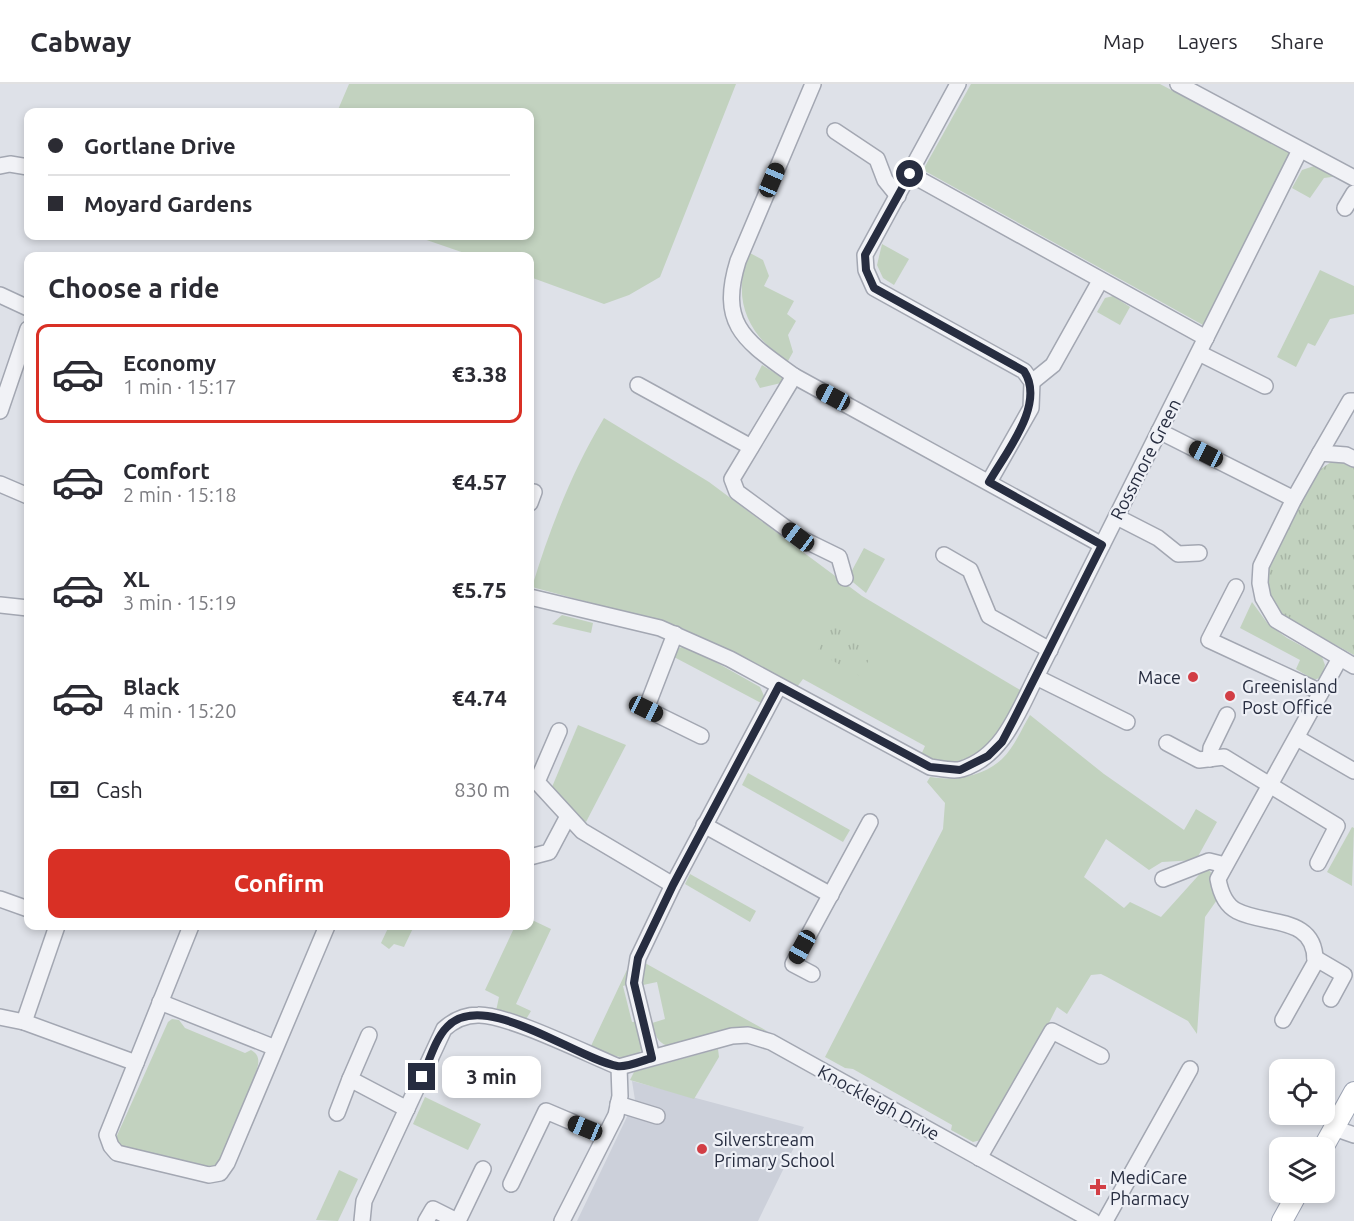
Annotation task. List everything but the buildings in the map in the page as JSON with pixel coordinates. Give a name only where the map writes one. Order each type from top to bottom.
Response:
[{"type":"main road","points":[[1329,1137],[1354,1092]]},
{"type":"main road","points":[[1282,1221],[1292,1203]]},
{"type":"street","points":[[813,84],[738,261],[730,311],[737,324],[753,346],[794,376],[1102,545]]},
{"type":"street","points":[[958,84],[865,255],[866,270],[874,288],[1024,371],[1032,382],[1031,408],[989,482]]},
{"type":"street","points":[[1178,84],[1354,178]]},
{"type":"street","points":[[835,131],[877,159],[885,180],[898,196]]},
{"type":"street","name":"Rossmore Green","points":[[534,598],[660,628],[675,634],[730,659],[930,767],[960,770],[988,756],[1002,742],[1050,650],[1300,150]]},
{"type":"street","points":[[0,166],[10,164],[24,166]]},
{"type":"street","points":[[910,174],[1206,338]]},
{"type":"street","points":[[1346,208],[1354,193]]},
{"type":"street","points":[[1032,382],[1053,365],[1100,281]]},
{"type":"street","points":[[0,295],[24,306]]},
{"type":"street","points":[[0,411],[24,340]]},
{"type":"street","points":[[1198,353],[1266,386]]},
{"type":"street","points":[[794,376],[732,479],[737,492],[798,537],[839,557],[845,578]]},
{"type":"street","points":[[638,385],[751,447]]},
{"type":"street","points":[[1283,1020],[1315,958],[1310,938],[1294,926],[1236,911],[1226,901],[1218,879],[1321,692],[1347,662],[1276,620],[1263,598],[1260,583],[1261,566],[1294,499],[1350,401],[1354,402]]},
{"type":"street","points":[[1160,431],[1294,499]]},
{"type":"street","points":[[1320,453],[1346,455],[1354,459]]},
{"type":"street","points":[[0,484],[24,494]]},
{"type":"street","points":[[1117,517],[1168,544],[1178,554],[1198,553]]},
{"type":"street","points":[[944,555],[970,570],[989,616],[1050,650]]},
{"type":"street","points":[[1236,586],[1209,640],[1321,692]]},
{"type":"street","points":[[0,605],[24,608]]},
{"type":"street","points":[[675,634],[646,709],[701,736]]},
{"type":"street","points":[[1036,677],[1127,722]]},
{"type":"street","points":[[652,1058],[634,976],[638,958],[704,825],[779,686]]},
{"type":"street","points":[[1210,759],[1211,748],[1227,715]]},
{"type":"street","points":[[559,731],[537,782],[567,818],[588,835],[673,885]]},
{"type":"street","points":[[1297,738],[1354,771]]},
{"type":"street","points":[[1167,743],[1199,760],[1224,756],[1337,826],[1317,863]]},
{"type":"street","points":[[534,857],[543,856],[549,852],[567,818]]},
{"type":"street","points":[[812,974],[793,964],[870,822]]},
{"type":"street","points":[[704,825],[831,895]]},
{"type":"street","points":[[1163,879],[1209,861],[1225,865]]},
{"type":"street","points":[[0,899],[24,908]]},
{"type":"street","points":[[24,1022],[56,930]]},
{"type":"street","points":[[189,930],[107,1135],[111,1146],[117,1153],[209,1175],[220,1173],[227,1163],[273,1047],[325,930]]},
{"type":"street","points":[[1315,958],[1344,975],[1331,999]]},
{"type":"street","points":[[160,1002],[273,1047]]},
{"type":"street","points":[[362,1221],[364,1201],[444,1029],[466,1016],[491,1016],[619,1067],[618,1104],[605,1136],[562,1221]]},
{"type":"street","points":[[0,1017],[24,1022],[136,1063]]},
{"type":"street","points":[[979,1158],[1052,1031],[1101,1056]]},
{"type":"street","points":[[337,1113],[369,1035]]},
{"type":"street","name":"Knockleigh Drive","points":[[619,1067],[732,1036],[748,1035],[771,1042],[1087,1219]]},
{"type":"street","points":[[1105,1221],[1190,1069]]},
{"type":"street","points":[[350,1080],[407,1109]]},
{"type":"street","points":[[618,1104],[657,1116]]},
{"type":"street","points":[[511,1184],[546,1112],[605,1136]]},
{"type":"street","points":[[1334,1128],[1354,1135]]},
{"type":"street","points":[[426,1221],[433,1209],[458,1221],[483,1169]]},
{"type":"shaded area","name":"Silverstream Primary School","points":[[632,1081],[804,1127],[758,1221],[577,1221],[635,1100]]},
{"type":"green space","points":[[349,84],[736,84],[660,277],[629,295],[604,304],[534,278],[534,252],[461,252],[427,240],[534,240],[534,108],[339,108]]},
{"type":"green space","points":[[971,84],[1160,84],[1291,153],[1203,325],[923,170]]},
{"type":"green space","points":[[1314,166],[1339,176],[1324,178],[1310,198],[1292,188],[1302,170]]},
{"type":"green space","points":[[882,244],[909,259],[894,285],[883,278],[877,265]]},
{"type":"green space","points":[[750,253],[763,260],[769,276],[764,286],[794,301],[787,314],[796,321],[788,335],[793,352],[788,361],[762,340],[746,314],[742,285],[744,269]]},
{"type":"green space","points":[[1320,270],[1354,286],[1354,314],[1330,319],[1315,346],[1308,343],[1296,367],[1277,357]]},
{"type":"green space","points":[[1113,296],[1130,307],[1120,325],[1097,312],[1105,298]]},
{"type":"green space","points":[[762,365],[783,378],[781,383],[760,388],[755,379]]},
{"type":"green space","points":[[604,418],[709,482],[862,596],[1022,691],[1004,721],[984,747],[971,756],[957,761],[940,761],[921,755],[925,746],[803,679],[797,687],[680,627],[534,588],[546,543],[592,438]]},
{"type":"green space","points":[[1331,462],[1343,463],[1354,468],[1354,655],[1281,615],[1270,599],[1266,579],[1272,555],[1315,473]]},
{"type":"green space","points":[[864,548],[885,559],[866,593],[848,578]]},
{"type":"green space","points":[[1252,602],[1268,624],[1287,638],[1322,657],[1325,665],[1322,677],[1314,680],[1296,669],[1300,660],[1240,628]]},
{"type":"green space","points":[[562,615],[593,623],[591,633],[552,624]]},
{"type":"green space","points":[[836,617],[879,642],[860,676],[817,652]]},
{"type":"green space","points":[[687,646],[760,687],[765,698],[763,704],[674,657],[678,648]]},
{"type":"green space","points":[[1030,715],[1104,774],[1184,830],[1196,809],[1217,822],[1196,860],[1162,862],[1149,870],[1106,839],[1084,877],[1124,908],[1130,902],[1161,917],[1206,867],[1216,878],[1219,897],[1205,917],[1197,1034],[1188,1021],[1101,974],[1091,975],[1067,1014],[1057,1007],[1028,1064],[981,1140],[973,1142],[951,1130],[952,1125],[853,1069],[845,1068],[825,1057],[943,829],[945,803],[927,782],[930,777],[958,778],[977,774],[994,765],[1002,759],[1018,738]]},
{"type":"green space","points":[[578,725],[626,745],[586,822],[573,814],[552,787]]},
{"type":"green space","points":[[748,773],[850,830],[843,842],[742,785]]},
{"type":"green space","points":[[1352,827],[1354,828],[1352,886],[1327,872]]},
{"type":"green space","points":[[690,874],[756,911],[750,922],[685,884]]},
{"type":"green space","points":[[534,921],[551,929],[516,1004],[531,1011],[525,1021],[496,1011],[499,997],[485,990],[513,930],[534,930]]},
{"type":"green space","points":[[387,930],[412,930],[404,947],[394,944],[389,949],[381,943]]},
{"type":"green space","points":[[633,957],[630,984],[623,986],[632,1022],[639,1021],[644,1046],[639,1053],[626,1058],[591,1046]]},
{"type":"green space","points":[[645,963],[767,1031],[745,1028],[667,1046],[663,1044],[656,1037],[652,1023],[665,1019],[657,982],[643,985],[641,974]]},
{"type":"green space","points":[[172,1019],[179,1020],[185,1028],[245,1053],[251,1050],[258,1058],[251,1092],[217,1165],[211,1169],[123,1152],[115,1140],[168,1022]]},
{"type":"green space","points":[[718,1049],[719,1057],[694,1099],[630,1080],[634,1072]]},
{"type":"green space","points":[[425,1097],[481,1124],[468,1150],[413,1124]]},
{"type":"green space","points":[[339,1170],[358,1179],[338,1221],[316,1220]]},
{"type":"place","name":"Mace","points":[[1193,677]]},
{"type":"place","name":"Greenisland Post Office","points":[[1230,696]]},
{"type":"place","name":"Silverstream Primary School","points":[[702,1149]]},
{"type":"place","name":"MediCare Pharmacy","points":[[1098,1187]]},
{"type":"route","points":[[422,1077],[444,1029],[460,1018],[478,1015],[491,1016],[619,1067],[652,1058],[634,983],[638,958],[673,885],[779,686],[930,767],[960,770],[988,756],[1002,742],[1102,545],[989,482],[1031,408],[1032,382],[1024,371],[874,288],[866,270],[865,255],[910,174]]}]
